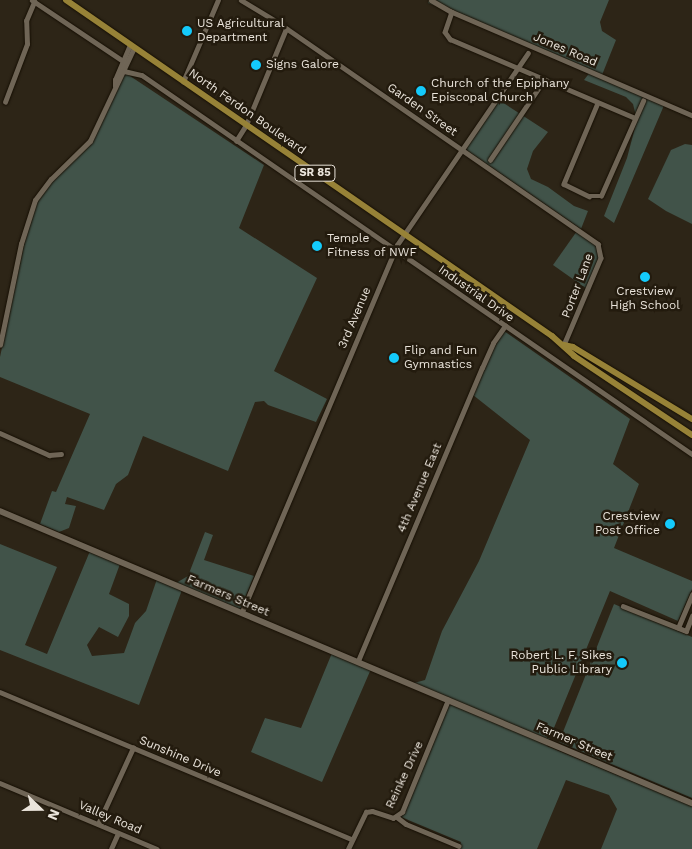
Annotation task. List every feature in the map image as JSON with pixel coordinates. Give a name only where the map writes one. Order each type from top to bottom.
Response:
[{"type":"main road","name":"North Ferdon Boulevard","points":[[66,0],[564,345],[574,356],[692,435]]},
{"type":"main road","name":"North Ferdon Boulevard","points":[[564,345],[573,347],[692,418]]},
{"type":"street","points":[[183,82],[218,0]]},
{"type":"street","name":"Garden Street","points":[[240,0],[286,29],[590,238]]},
{"type":"street","name":"Jones Road","points":[[432,0],[452,12],[692,115]]},
{"type":"street","points":[[5,102],[27,44],[26,21],[33,1],[123,61]]},
{"type":"street","points":[[452,12],[445,32],[450,39],[634,118]]},
{"type":"street","points":[[236,141],[246,125],[286,29]]},
{"type":"street","points":[[115,86],[115,80],[123,61],[132,47]]},
{"type":"street","points":[[0,345],[21,244],[35,200],[51,179],[90,141],[115,86],[124,71],[132,47]]},
{"type":"street","name":"3rd Avenue","points":[[242,612],[395,250],[461,149],[528,54]]},
{"type":"street","name":"Industrial Drive","points":[[124,71],[142,75],[692,454]]},
{"type":"street","points":[[490,160],[544,80]]},
{"type":"street","points":[[598,103],[564,184],[589,196],[601,196],[643,100]]},
{"type":"street","name":"Porter Lane","points":[[564,345],[601,258],[600,248],[590,238]]},
{"type":"street","name":"4th Avenue East","points":[[358,661],[478,377],[493,343],[505,326]]},
{"type":"street","points":[[0,433],[49,455],[61,454]]},
{"type":"street","name":"Farmers Street","points":[[0,511],[448,700]]},
{"type":"street","points":[[678,628],[692,595]]},
{"type":"street","points":[[623,606],[686,631],[692,616]]},
{"type":"street","name":"Sunshine Drive","points":[[0,692],[352,839]]},
{"type":"street","name":"Farmer Street","points":[[448,700],[692,803]]},
{"type":"street","name":"Reinke Drive","points":[[348,849],[366,812],[372,811],[390,818],[397,817],[402,812],[448,700]]},
{"type":"street","points":[[98,824],[133,748]]},
{"type":"street","name":"Valley Road","points":[[0,783],[157,849]]},
{"type":"street","points":[[397,817],[406,824],[459,846]]},
{"type":"street","points":[[112,849],[118,833]]},
{"type":"green space","points":[[429,0],[609,0],[600,22],[602,31],[616,40],[602,75],[665,103],[614,223],[604,216],[627,158],[637,120],[633,104],[626,97],[584,80],[591,71],[428,3]]},
{"type":"green space","points":[[124,72],[264,165],[239,228],[317,278],[274,371],[327,399],[316,422],[268,405],[264,401],[255,402],[228,471],[143,436],[128,475],[116,484],[104,510],[67,497],[65,504],[76,506],[69,528],[59,532],[40,524],[52,491],[56,492],[90,414],[0,377],[0,357],[24,245],[37,201],[53,180],[92,142]]},
{"type":"green space","points":[[499,100],[548,132],[533,151],[527,169],[531,179],[548,187],[574,206],[588,211],[581,229],[465,149]]},
{"type":"green space","points":[[685,144],[692,145],[692,224],[666,211],[648,199],[671,150]]},
{"type":"green space","points":[[577,231],[596,245],[599,258],[587,289],[553,265]]},
{"type":"green space","points":[[504,331],[630,419],[613,464],[639,484],[614,548],[692,581],[692,589],[678,621],[610,591],[549,740],[414,683],[425,680],[442,631],[479,561],[530,440],[473,395],[491,353]]},
{"type":"green space","points":[[205,532],[213,535],[204,560],[254,576],[240,610],[176,583],[188,576]]},
{"type":"green space","points":[[0,544],[57,567],[25,645],[47,654],[90,551],[120,564],[109,594],[129,604],[129,616],[118,637],[99,627],[87,645],[92,656],[124,653],[135,623],[146,611],[157,579],[182,590],[139,705],[0,650]]},
{"type":"green space","points":[[614,604],[692,637],[692,798],[559,742]]},
{"type":"green space","points":[[332,653],[371,669],[322,782],[251,752],[265,718],[301,728]]},
{"type":"green space","points":[[449,703],[692,806],[692,849],[601,849],[617,809],[609,795],[566,780],[537,849],[460,849],[461,842],[401,817]]},
{"type":"place","name":"US Agricultural Department","points":[[187,31]]},
{"type":"place","name":"Signs Galore","points":[[256,65]]},
{"type":"place","name":"Church of the Epiphany Episcopal Church","points":[[421,91]]},
{"type":"place","name":"Temple Fitness of NWF","points":[[317,246]]},
{"type":"place","name":"Crestview High School","points":[[645,277]]},
{"type":"place","name":"Flip and Fun Gymnastics","points":[[394,358]]},
{"type":"place","name":"Crestview Post Office","points":[[670,524]]},
{"type":"place","name":"Robert L. F. Sikes Public Library","points":[[622,663]]}]
